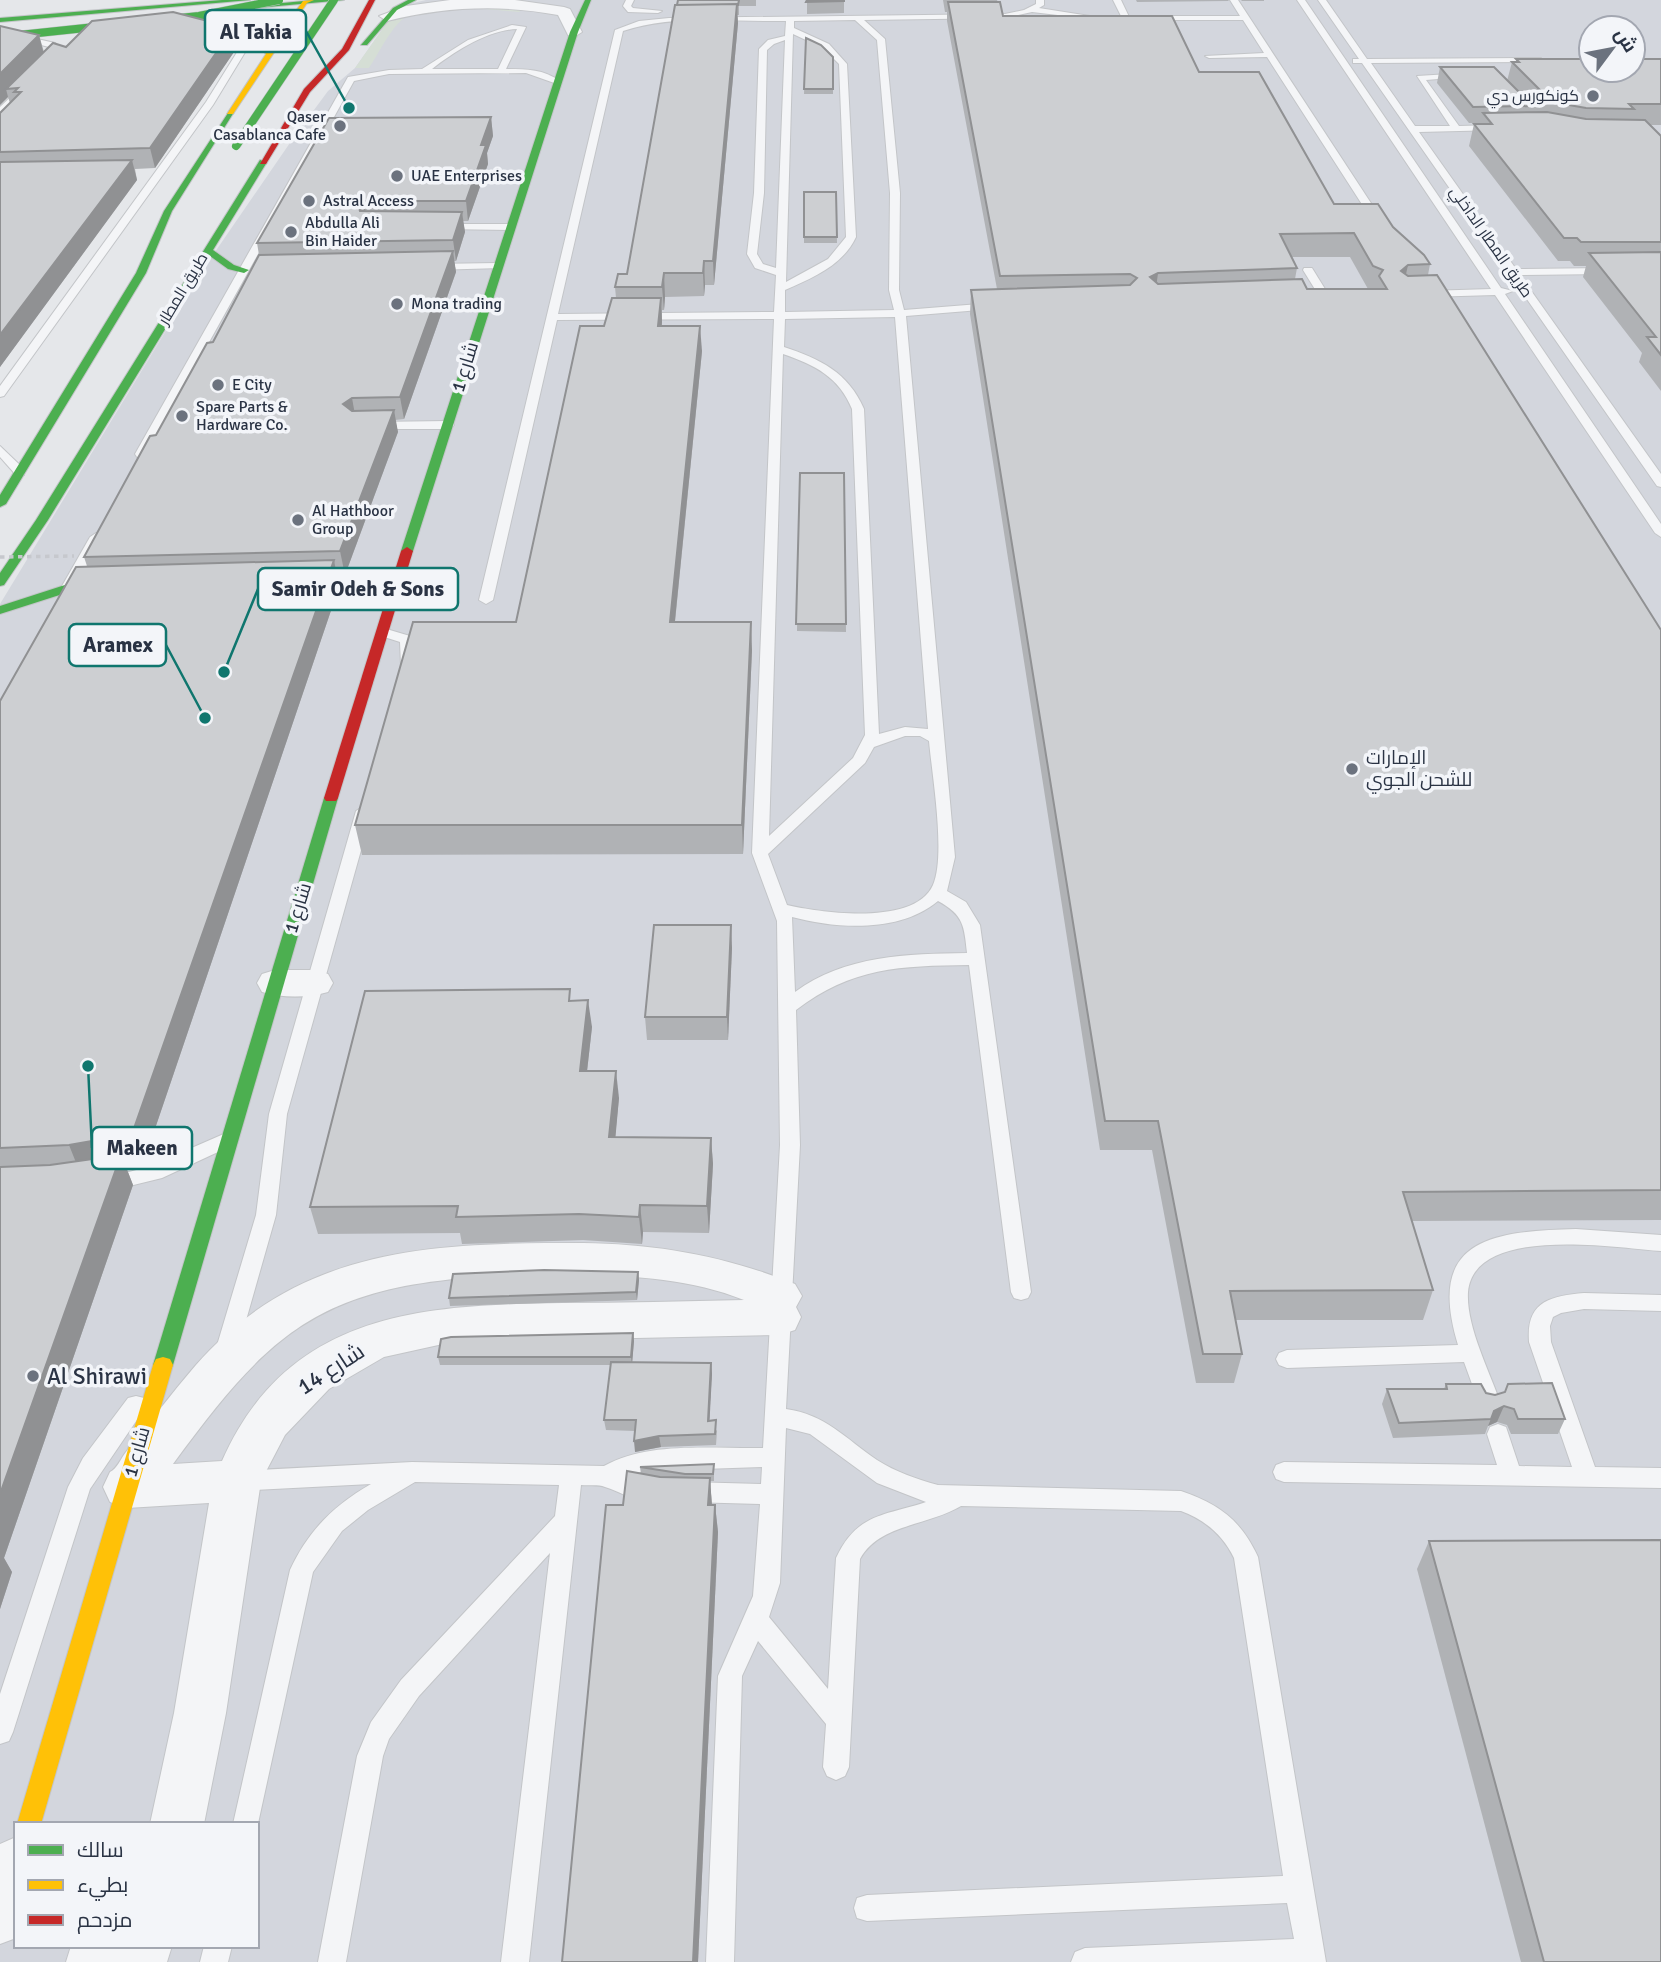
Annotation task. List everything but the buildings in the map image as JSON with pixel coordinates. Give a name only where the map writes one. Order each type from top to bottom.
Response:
[{"type":"main road","points":[[0,9],[99,0]]},
{"type":"main road","points":[[0,29],[279,0]]},
{"type":"main road","points":[[233,151],[334,0]]},
{"type":"main road","points":[[0,20],[250,3],[341,0]]},
{"type":"main road","points":[[307,91],[317,63],[359,0]]},
{"type":"main road","name":"طريق المطار","points":[[0,582],[42,520],[307,91],[345,50],[372,0]]},
{"type":"main road","points":[[345,50],[372,37],[396,7],[413,0]]},
{"type":"main road","name":"شارع 1","points":[[30,1822],[226,1140],[497,266],[574,32],[588,0]]},
{"type":"main road","points":[[0,504],[153,249],[161,222],[242,93],[307,1]]},
{"type":"main road","points":[[0,39],[199,16],[250,3]]},
{"type":"main road","points":[[131,17],[196,20],[238,27],[260,40],[270,54]]},
{"type":"main road","points":[[210,103],[242,93]]},
{"type":"main road","points":[[153,249],[178,230]]},
{"type":"main road","points":[[207,250],[231,267],[251,270]]},
{"type":"main road","points":[[0,610],[70,592]]},
{"type":"street","points":[[387,16],[444,2],[528,2],[564,12],[574,32]]},
{"type":"street","points":[[275,983],[315,983]]},
{"type":"street","points":[[127,1487],[222,1366],[273,1321],[319,1293],[369,1273],[421,1262],[471,1259],[677,1264],[747,1282],[779,1307]]},
{"type":"street","name":"شارع 14","points":[[177,1822],[200,1713],[237,1481],[266,1420],[288,1396],[341,1357],[405,1332],[471,1323],[779,1307]]},
{"type":"street","points":[[127,1487],[237,1481]]},
{"type":"street","points":[[0,1916],[14,1872]]},
{"type":"lane","points":[[630,0],[627,6],[631,10],[781,13],[835,52],[842,64],[851,237],[841,252],[810,274],[781,288]]},
{"type":"lane","points":[[1033,10],[1040,5],[1040,0]]},
{"type":"lane","points":[[1101,28],[1124,27],[1128,23],[1117,0]]},
{"type":"lane","points":[[1234,0],[1387,235]]},
{"type":"lane","points":[[1301,0],[1661,533]]},
{"type":"lane","name":"طريق المطار الداخلي","points":[[1325,1],[1661,483]]},
{"type":"lane","points":[[902,27],[931,23],[1009,21],[1049,13],[1062,5]]},
{"type":"lane","points":[[486,600],[619,30],[654,21],[793,22],[857,18],[995,17],[1033,10],[1105,18]]},
{"type":"lane","points":[[782,909],[810,918],[840,921],[869,919],[921,905],[937,893],[944,877],[947,858],[939,740],[900,313],[894,290],[895,193],[884,37],[857,18]]},
{"type":"lane","points":[[1115,18],[1246,18]]},
{"type":"lane","points":[[425,71],[447,54],[517,26],[525,20]]},
{"type":"lane","points":[[720,1962],[730,1676],[745,1638],[757,1621],[768,1583],[779,1307],[790,1145],[782,909],[761,853],[778,349],[793,22]]},
{"type":"lane","points":[[782,274],[759,266],[752,254],[758,193],[763,49],[793,22]]},
{"type":"lane","points":[[0,39],[177,25],[211,28],[240,38],[243,49],[210,103],[0,394]]},
{"type":"lane","points":[[501,71],[523,28],[517,26]]},
{"type":"lane","points":[[79,38],[98,31]]},
{"type":"lane","points":[[24,38],[52,45],[61,52]]},
{"type":"lane","points":[[50,64],[70,46]]},
{"type":"lane","points":[[1209,56],[1270,55]]},
{"type":"lane","points":[[1342,61],[1553,60]]},
{"type":"lane","points":[[1478,61],[1491,74]]},
{"type":"lane","points":[[136,464],[251,270],[346,84],[351,79],[374,72],[501,71],[537,72],[557,83]]},
{"type":"lane","points":[[1456,128],[1420,78],[1429,75],[1479,75]]},
{"type":"lane","points":[[0,112],[32,81]]},
{"type":"lane","points":[[1411,128],[1505,128]]},
{"type":"lane","points":[[145,174],[158,174]]},
{"type":"lane","points":[[432,227],[510,227]]},
{"type":"lane","points":[[417,267],[497,266]]},
{"type":"lane","points":[[1308,270],[1330,296],[1312,297]]},
{"type":"lane","points":[[1486,272],[1621,271]]},
{"type":"lane","points":[[1413,294],[1527,291]]},
{"type":"lane","points":[[551,317],[900,313],[1009,305]]},
{"type":"lane","points":[[761,853],[851,771],[870,743],[858,408],[852,390],[835,372],[778,349]]},
{"type":"lane","points":[[356,427],[448,425]]},
{"type":"lane","points":[[0,450],[20,472]]},
{"type":"lane","points":[[70,592],[104,520]]},
{"type":"lane","points":[[302,582],[399,580]]},
{"type":"lane","points":[[383,632],[405,639],[409,645],[401,680]]},
{"type":"lane","points":[[870,743],[913,731],[928,733],[939,740]]},
{"type":"lane","points":[[222,1366],[266,1215],[278,1114],[367,798]]},
{"type":"lane","points":[[937,893],[960,906],[972,925],[1021,1293]]},
{"type":"lane","points":[[787,1008],[824,981],[871,964],[897,960],[977,959]]},
{"type":"lane","points":[[83,1187],[157,1172],[192,1159],[226,1140]]},
{"type":"lane","points":[[1488,1399],[1461,1312],[1457,1288],[1465,1267],[1481,1251],[1504,1241],[1533,1238],[1661,1243]]},
{"type":"lane","points":[[1587,1476],[1540,1342],[1538,1325],[1546,1311],[1562,1303],[1661,1303]]},
{"type":"lane","points":[[1287,1359],[1473,1353]]},
{"type":"lane","points":[[0,1732],[79,1487],[91,1465],[159,1374]]},
{"type":"lane","points":[[775,1417],[816,1424],[868,1466],[913,1489],[955,1497],[1181,1501],[1212,1514],[1237,1536],[1246,1556],[1311,1957],[1085,1962]]},
{"type":"lane","points":[[1498,1434],[1511,1475]]},
{"type":"lane","points":[[237,1481],[412,1472],[606,1476],[630,1463],[644,1461],[774,1457]]},
{"type":"lane","points":[[246,1822],[302,1570],[311,1552],[337,1518],[412,1472]]},
{"type":"lane","points":[[1284,1472],[1661,1478]]},
{"type":"lane","points":[[515,1962],[571,1476]]},
{"type":"lane","points":[[606,1476],[618,1484],[643,1491],[772,1494]]},
{"type":"lane","points":[[836,1767],[848,1558],[853,1546],[870,1528],[928,1514],[955,1497]]},
{"type":"lane","points":[[332,1962],[370,1756],[380,1731],[410,1688],[567,1519]]},
{"type":"lane","points":[[757,1621],[839,1721]]},
{"type":"lane","points":[[867,1908],[1298,1889]]},
{"type":"path","points":[[0,557],[74,556]]},
{"type":"shaded area","points":[[426,0],[1661,0],[1661,1962],[0,1962],[0,604],[204,268],[328,91],[355,68],[391,17],[409,4]]},
{"type":"shaded area","points":[[427,6],[522,9],[519,12],[443,8],[414,13],[394,28],[369,68],[355,68],[391,17]]},
{"type":"traffic: fast","points":[[0,20],[247,0]]},
{"type":"traffic: fast","points":[[0,37],[199,16],[279,0]]},
{"type":"traffic: fast","points":[[236,146],[334,0]]},
{"type":"traffic: fast","points":[[235,8],[341,0]]},
{"type":"traffic: fast","points":[[364,43],[395,9],[413,0]]},
{"type":"traffic: fast","points":[[407,551],[574,32],[588,0]]},
{"type":"traffic: fast","points":[[0,504],[141,273],[168,211],[230,112]]},
{"type":"traffic: fast","points":[[0,582],[42,520],[263,162]]},
{"type":"traffic: fast","points":[[207,250],[231,267],[244,270]]},
{"type":"traffic: fast","points":[[0,610],[68,588]]},
{"type":"traffic: fast","points":[[163,1365],[331,798]]},
{"type":"traffic: slow","points":[[230,112],[305,2],[311,0]]},
{"type":"traffic: slow","points":[[189,19],[234,26],[262,44],[269,54]]},
{"type":"traffic: slow","points":[[30,1822],[163,1365]]},
{"type":"traffic: jam","points":[[263,162],[307,91],[345,50],[372,0]]},
{"type":"traffic: jam","points":[[331,798],[407,551]]},
{"type":"place","name":"كونكورس دي","points":[[1593,96]]},
{"type":"place","name":"Al Takia","points":[[349,108]]},
{"type":"place","name":"Qaser Casablanca Cafe","points":[[340,126]]},
{"type":"place","name":"UAE Enterprises","points":[[397,176]]},
{"type":"place","name":"Astral Access","points":[[309,201]]},
{"type":"place","name":"Abdulla Ali Bin Haider","points":[[291,232]]},
{"type":"place","name":"Mona trading","points":[[397,304]]},
{"type":"place","name":"E City","points":[[218,385]]},
{"type":"place","name":"Spare Parts & Hardware Co.","points":[[182,416]]},
{"type":"place","name":"Al Hathboor Group","points":[[298,520]]},
{"type":"place","name":"Samir Odeh & Sons","points":[[224,672]]},
{"type":"place","name":"Aramex","points":[[205,718]]},
{"type":"place","name":"الإمارات للشحن الجوي","points":[[1352,769]]},
{"type":"place","name":"Makeen","points":[[88,1066]]},
{"type":"place","name":"Al Shirawi","points":[[33,1376]]}]
